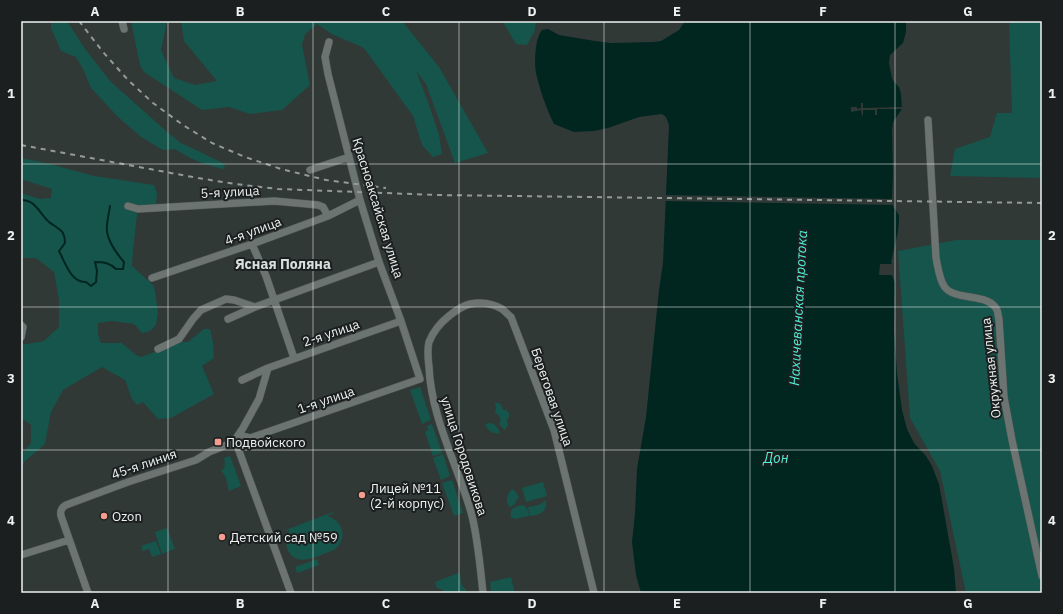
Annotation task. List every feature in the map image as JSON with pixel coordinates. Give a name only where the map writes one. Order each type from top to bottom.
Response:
[{"type":"street","points":[[122,21],[124,29]]},
{"type":"street","name":"Красноаксайская улица","points":[[329,42],[326,57],[328,74],[360,200],[379,262],[401,321],[420,379]]},
{"type":"street","name":"Окружная улица","points":[[928,120],[936,258],[939,273],[944,287],[956,294],[982,299],[991,303],[996,308],[999,319],[1004,397],[1042,576]]},
{"type":"street","points":[[310,170],[349,157]]},
{"type":"street","name":"4-я улица","points":[[152,278],[328,216],[360,200]]},
{"type":"street","name":"5-я улица","points":[[128,206],[138,209],[274,201],[318,205],[323,207],[328,216]]},
{"type":"street","points":[[252,244],[266,276],[294,358]]},
{"type":"street","points":[[228,319],[255,307],[379,262]]},
{"type":"street","points":[[158,349],[179,339],[201,310],[214,304],[226,299],[255,307]]},
{"type":"street","name":"Береговая улица","points":[[454,311],[464,306],[477,303],[489,304],[502,309],[510,317],[554,430],[594,593]]},
{"type":"street","name":"улица Городовикова","points":[[454,311],[435,330],[429,343],[429,372],[436,411],[473,520],[483,593]]},
{"type":"street","name":"2-я улица","points":[[242,380],[294,358],[401,321]]},
{"type":"street","points":[[21,325],[23,328],[21,337]]},
{"type":"street","points":[[268,368],[259,399],[237,437],[291,593]]},
{"type":"street","name":"1-я улица","points":[[237,437],[250,438],[420,379]]},
{"type":"street","name":"45-я линия","points":[[69,540],[60,512],[62,507],[128,482],[196,460],[209,452],[229,444],[237,437]]},
{"type":"street","points":[[21,555],[69,540],[88,593]]},
{"type":"shaded area","points":[[51,21],[67,21],[85,49],[110,81],[166,131],[181,143],[223,163],[225,167],[223,169],[204,164],[175,149],[163,150],[141,137],[118,117],[91,88],[76,57],[61,51],[51,28]]},
{"type":"shaded area","points":[[131,21],[167,21],[161,50],[174,78],[195,85],[217,81],[184,41],[181,21],[366,21],[374,23],[373,21],[402,21],[439,67],[488,153],[455,163],[426,84],[416,71],[439,135],[442,154],[433,157],[422,145],[413,116],[364,48],[332,34],[317,24],[305,34],[302,45],[310,85],[282,110],[250,114],[229,107],[202,110],[144,72],[140,65]]},
{"type":"shaded area","points":[[503,21],[536,21],[535,30],[527,45],[516,44]]},
{"type":"shaded area","points":[[1009,21],[1042,21],[1042,178],[950,176],[955,149],[990,137],[997,113],[1012,113]]},
{"type":"shaded area","points":[[21,158],[94,176],[154,185],[157,193],[156,205],[138,206],[132,266],[154,286],[158,311],[156,325],[150,331],[142,333],[134,324],[112,321],[98,323],[98,334],[101,343],[122,343],[136,355],[141,357],[182,342],[188,342],[204,329],[210,329],[214,358],[202,366],[214,394],[171,418],[158,419],[143,402],[137,405],[132,399],[125,380],[102,367],[63,390],[51,412],[45,444],[24,462],[21,472],[21,455],[31,443],[31,425],[21,418],[21,345],[44,341],[59,327],[59,300],[54,272],[36,258],[21,258],[21,193],[40,199],[51,198],[52,189],[21,179]]},
{"type":"shaded area","points":[[956,240],[1042,240],[1042,593],[966,593],[940,471],[910,418],[898,251]]},
{"type":"shaded area","points":[[420,387],[431,420],[422,424],[410,390]]},
{"type":"shaded area","points":[[495,403],[499,403],[503,410],[506,410],[509,413],[507,420],[508,425],[505,430],[499,424],[500,419],[495,413]]},
{"type":"shaded area","points":[[489,423],[496,426],[500,433],[493,433],[489,430],[485,424]]},
{"type":"shaded area","points":[[432,424],[442,453],[433,456],[425,432],[428,430],[427,426]]},
{"type":"shaded area","points":[[443,454],[450,476],[441,480],[433,458]]},
{"type":"shaded area","points":[[230,456],[241,486],[229,491],[226,478],[221,470],[224,469],[224,458]]},
{"type":"shaded area","points":[[452,480],[463,513],[454,516],[442,483]]},
{"type":"shaded area","points":[[543,482],[547,496],[526,502],[522,488]]},
{"type":"shaded area","points":[[512,489],[516,492],[519,498],[511,507],[508,504],[507,499]]},
{"type":"shaded area","points":[[546,500],[544,510],[540,514],[530,516],[528,507],[539,505]]},
{"type":"shaded area","points":[[522,505],[525,506],[529,512],[529,516],[514,519],[511,517],[513,508]]},
{"type":"shaded area","points":[[333,512],[334,513],[327,516],[333,518],[337,522],[342,531],[341,541],[338,546],[334,550],[308,559],[301,560],[291,555],[286,543],[290,530],[286,530]]},
{"type":"shaded area","points":[[167,528],[175,549],[162,554],[155,532]]},
{"type":"shaded area","points":[[156,541],[161,554],[152,557],[149,549],[143,551],[141,546]]},
{"type":"shaded area","points":[[317,559],[319,565],[297,573],[295,567]]},
{"type":"shaded area","points":[[458,573],[460,574],[464,588],[466,589],[466,593],[443,593],[443,590],[437,588],[435,582]]},
{"type":"shaded area","points":[[511,577],[515,593],[491,593],[490,582]]},
{"type":"water","name":"Дон","points":[[685,21],[906,21],[906,32],[903,43],[890,55],[889,63],[892,78],[899,87],[901,94],[902,109],[893,122],[892,130],[892,200],[893,206],[899,215],[898,232],[891,262],[892,275],[895,283],[894,330],[897,373],[902,410],[907,429],[914,443],[926,456],[932,466],[939,484],[954,568],[956,593],[641,593],[636,575],[632,542],[637,469],[646,417],[663,263],[669,125],[666,117],[662,114],[639,117],[608,128],[594,131],[574,132],[554,124],[541,92],[535,68],[535,57],[538,39],[542,30],[548,29],[559,35],[611,43],[654,42],[661,41],[679,30]]},
{"type":"pier","points":[[861,103],[863,103],[863,108],[902,107],[902,109],[877,109],[877,115],[875,115],[875,110],[863,110],[862,116],[861,110],[851,112],[851,107],[857,107],[857,109],[861,108]]},
{"type":"pier","points":[[664,195],[894,199],[895,205],[664,201]]},
{"type":"pier","points":[[880,264],[892,264],[892,275],[879,275]]},
{"type":"waterway","points":[[21,200],[30,202],[34,205],[48,221],[63,233],[65,243],[59,251],[66,266],[72,276],[86,282],[91,286],[96,282],[97,271],[95,262],[107,263],[116,269],[123,269],[124,262],[114,248],[107,232],[110,206]]},
{"type":"railway","points":[[79,21],[103,52],[128,80],[153,103],[183,125],[212,143],[245,157],[281,169],[326,180],[386,188]]},
{"type":"railway","points":[[21,145],[198,178],[278,189],[437,195],[1042,203]]},
{"type":"place","name":"Подвойского","points":[[218,442]]},
{"type":"place","name":"Лицей №11 (2-й корпус)","points":[[362,495]]},
{"type":"place","name":"Ozon","points":[[104,516]]},
{"type":"place","name":"Детский сад №59","points":[[222,537]]},
{"type":"district","name":"Ясная Поляна","points":[[283,264]]},
{"type":"water label","name":"Нахичеванская протока","points":[[798,308]]}]
